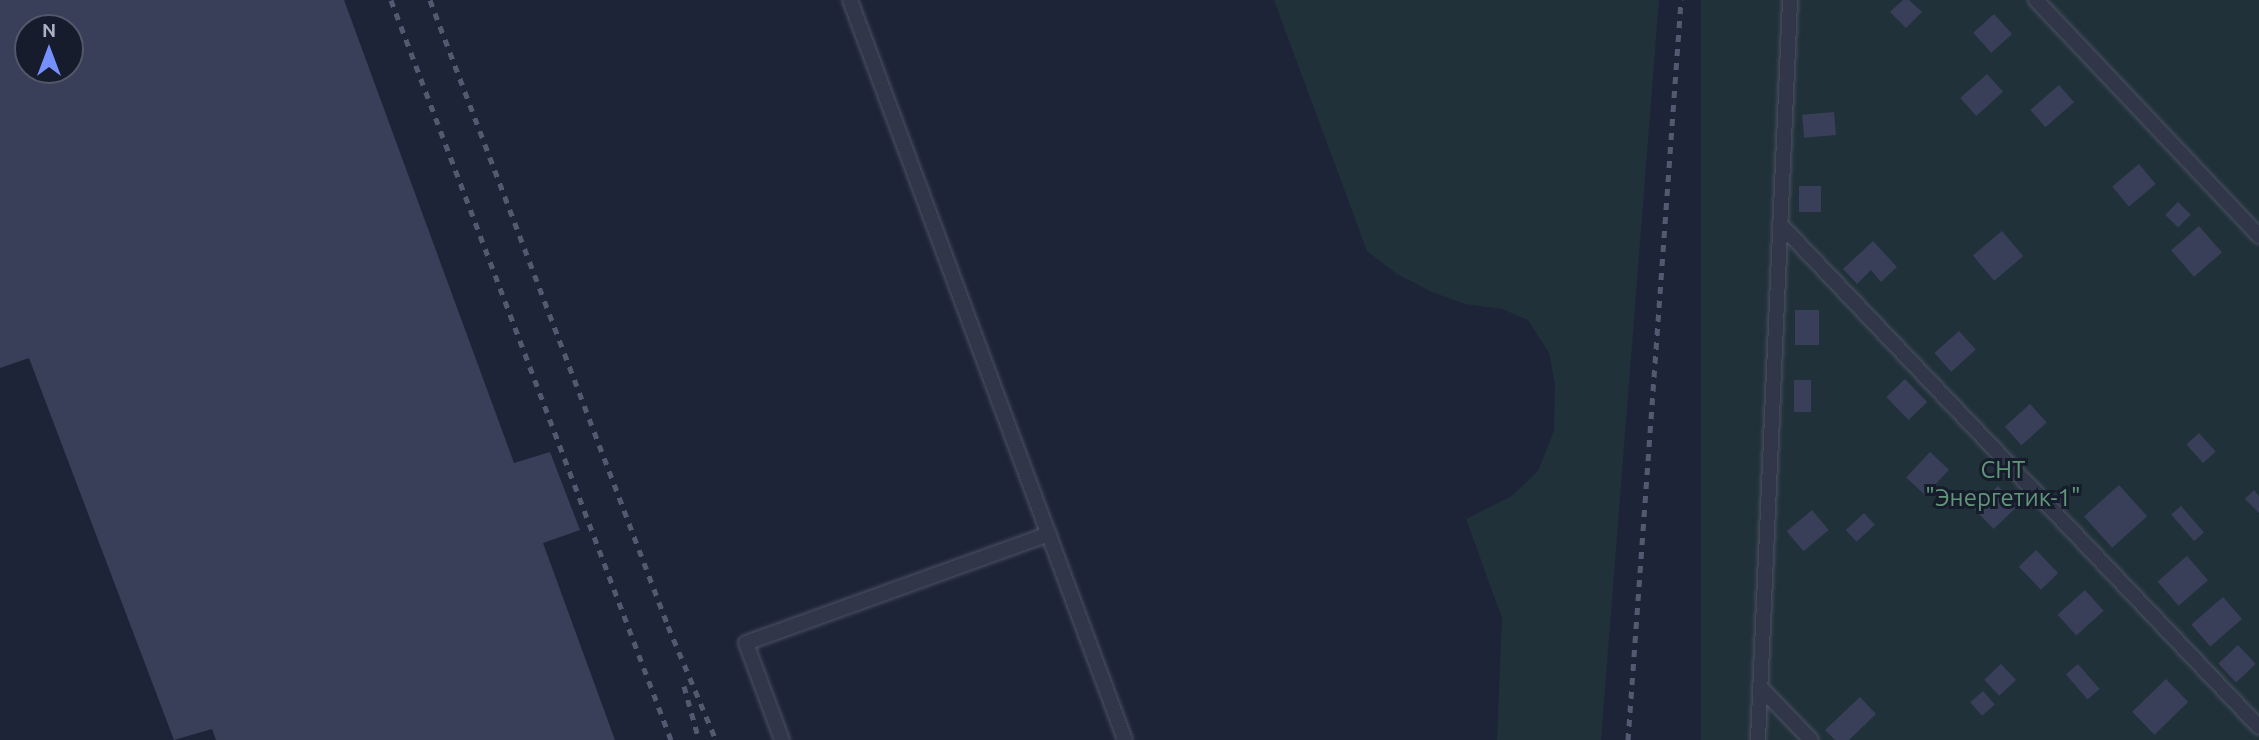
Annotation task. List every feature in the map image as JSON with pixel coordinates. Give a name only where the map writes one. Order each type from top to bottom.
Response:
[{"type":"lane","points":[[850,0],[1125,740]]},
{"type":"lane","points":[[1758,740],[1790,0]]},
{"type":"lane","points":[[2036,0],[2259,236]]},
{"type":"lane","points":[[1781,225],[2259,727]]},
{"type":"lane","points":[[782,740],[746,643],[1049,534]]},
{"type":"lane","points":[[1761,688],[1811,740]]},
{"type":"green space","points":[[1274,0],[1659,0],[1601,740],[1497,740],[1502,618],[1466,519],[1512,496],[1538,471],[1554,431],[1555,384],[1549,353],[1528,320],[1502,309],[1465,304],[1432,292],[1397,274],[1367,251]]},
{"type":"green space","name":"СНТ \"Энергетик-1\"","points":[[1701,0],[2259,0],[2259,740],[1701,740]]},
{"type":"building","points":[[0,0],[344,0],[514,463],[550,452],[580,530],[543,543],[615,740],[216,740],[212,729],[174,740],[29,358],[0,368]]},
{"type":"building","points":[[1903,0],[1909,0],[1922,12],[1906,28],[1890,12]]},
{"type":"building","points":[[1994,14],[2012,34],[1991,53],[1973,33]]},
{"type":"building","points":[[1987,74],[2003,92],[1976,116],[1960,98]]},
{"type":"building","points":[[2059,85],[2074,102],[2045,127],[2030,110]]},
{"type":"building","points":[[1834,112],[1836,135],[1804,138],[1802,115]]},
{"type":"building","points":[[2139,164],[2156,184],[2129,206],[2112,186]]},
{"type":"building","points":[[1799,186],[1821,186],[1821,212],[1799,212]]},
{"type":"building","points":[[2178,202],[2191,215],[2178,227],[2165,215]]},
{"type":"building","points":[[2199,226],[2222,252],[2194,277],[2171,250]]},
{"type":"building","points":[[2002,231],[2023,256],[1994,281],[1973,255]]},
{"type":"building","points":[[1873,241],[1897,267],[1881,282],[1871,270],[1857,284],[1843,269]]},
{"type":"building","points":[[1795,310],[1819,310],[1819,345],[1795,345]]},
{"type":"building","points":[[1959,331],[1976,350],[1951,372],[1934,353]]},
{"type":"building","points":[[1905,379],[1927,402],[1909,420],[1886,397]]},
{"type":"building","points":[[1794,380],[1811,380],[1811,412],[1794,412]]},
{"type":"building","points":[[2030,404],[2047,423],[2021,445],[2005,427]]},
{"type":"building","points":[[2199,433],[2216,452],[2203,463],[2186,444]]},
{"type":"building","points":[[1930,452],[1949,470],[1925,495],[1906,478]]},
{"type":"building","points":[[2119,485],[2147,516],[2112,548],[2084,516]]},
{"type":"building","points":[[1998,486],[2017,506],[1994,529],[1974,509]]},
{"type":"building","points":[[2254,490],[2259,496],[2259,513],[2245,499]]},
{"type":"building","points":[[2181,506],[2204,532],[2194,541],[2171,515]]},
{"type":"building","points":[[1812,510],[1829,530],[1803,551],[1787,531]]},
{"type":"building","points":[[1864,513],[1875,525],[1857,542],[1846,530]]},
{"type":"building","points":[[2036,550],[2058,573],[2041,590],[2019,567]]},
{"type":"building","points":[[2187,556],[2208,580],[2179,606],[2158,582]]},
{"type":"building","points":[[2085,590],[2104,611],[2076,636],[2058,615]]},
{"type":"building","points":[[2223,597],[2242,619],[2210,646],[2191,625]]},
{"type":"building","points":[[2238,645],[2256,664],[2236,682],[2218,663]]},
{"type":"building","points":[[2001,664],[2016,680],[1999,696],[1984,680]]},
{"type":"building","points":[[2078,664],[2100,689],[2088,699],[2066,674]]},
{"type":"building","points":[[2166,679],[2188,702],[2154,735],[2132,712]]},
{"type":"building","points":[[1983,691],[1995,705],[1982,716],[1970,702]]},
{"type":"building","points":[[1860,697],[1876,714],[1849,740],[1835,740],[1825,730]]},
{"type":"railway","points":[[391,0],[671,740]]},
{"type":"railway","points":[[430,0],[668,626],[716,740]]},
{"type":"railway","points":[[1628,740],[1681,0]]},
{"type":"railway","points":[[684,686],[699,740]]}]
